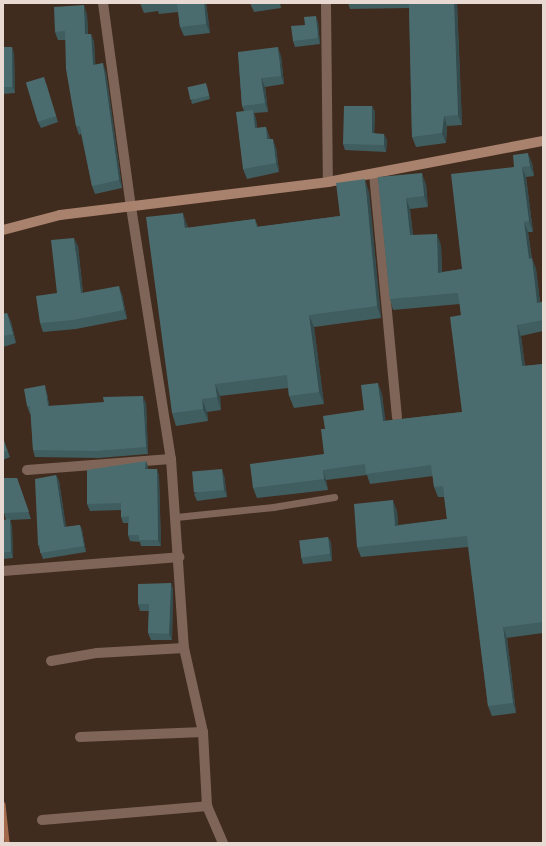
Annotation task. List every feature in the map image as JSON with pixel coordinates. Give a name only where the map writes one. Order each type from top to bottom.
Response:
[{"type":"street","points":[[103,3],[131,207],[171,459],[179,557],[184,648],[203,732],[207,806],[223,843]]},
{"type":"street","points":[[326,3],[328,182]]},
{"type":"street","points":[[3,230],[60,215],[328,182],[543,141]]},
{"type":"street","points":[[374,174],[397,417]]},
{"type":"street","points":[[27,470],[171,459]]},
{"type":"street","points":[[3,571],[179,557]]},
{"type":"street","points":[[51,661],[97,653],[184,648]]},
{"type":"street","points":[[80,737],[203,732]]},
{"type":"street","points":[[42,820],[207,806]]},
{"type":"lane","points":[[176,517],[273,507],[334,497]]},
{"type":"building","points":[[177,3],[204,3],[206,24],[180,27]]},
{"type":"building","points":[[409,3],[454,3],[458,115],[444,116],[442,133],[412,137]]},
{"type":"building","points":[[84,5],[85,34],[91,34],[93,65],[103,63],[119,180],[92,186],[80,126],[76,126],[72,104],[66,69],[65,31],[55,32],[54,7]]},
{"type":"building","points":[[316,16],[318,38],[293,41],[291,26],[305,25],[304,17]]},
{"type":"building","points":[[3,47],[12,47],[12,87],[3,87]]},
{"type":"building","points":[[278,47],[281,76],[261,78],[265,103],[242,106],[238,52]]},
{"type":"building","points":[[44,77],[56,116],[38,122],[26,83]]},
{"type":"building","points":[[206,83],[209,96],[190,100],[187,87]]},
{"type":"building","points":[[344,106],[372,106],[372,133],[384,134],[384,145],[343,144]]},
{"type":"building","points":[[253,110],[255,128],[266,127],[267,139],[273,139],[276,163],[243,169],[236,112]]},
{"type":"building","points":[[528,153],[530,166],[522,167],[529,221],[524,222],[529,259],[532,258],[537,303],[543,302],[543,320],[517,325],[522,366],[543,364],[543,622],[503,627],[513,703],[488,706],[467,536],[357,547],[354,504],[393,500],[395,526],[447,519],[443,486],[434,487],[431,465],[366,474],[365,464],[323,470],[324,479],[253,488],[250,464],[324,454],[321,429],[325,429],[323,416],[364,410],[361,385],[378,383],[383,421],[462,412],[450,317],[461,315],[458,293],[390,299],[378,177],[422,173],[424,196],[406,198],[410,235],[437,234],[438,273],[462,269],[451,174],[514,167],[513,155]]},
{"type":"building","points":[[365,179],[377,306],[309,315],[319,392],[289,396],[287,375],[215,384],[217,397],[202,399],[203,409],[172,413],[146,217],[183,213],[185,228],[255,219],[256,227],[340,216],[336,183]]},
{"type":"building","points":[[74,238],[81,293],[119,286],[124,310],[73,320],[40,323],[36,296],[57,293],[51,240]]},
{"type":"building","points":[[7,313],[13,334],[3,336],[3,314]]},
{"type":"building","points":[[45,385],[48,406],[104,402],[103,397],[143,396],[146,447],[96,451],[33,450],[30,406],[27,406],[24,389]]},
{"type":"building","points":[[3,438],[7,451],[3,452]]},
{"type":"building","points":[[146,461],[145,469],[157,469],[158,540],[139,540],[139,535],[128,535],[129,516],[121,517],[121,503],[87,504],[87,470]]},
{"type":"building","points":[[222,469],[224,490],[194,493],[192,472]]},
{"type":"building","points":[[56,475],[64,527],[80,525],[84,546],[40,553],[40,545],[38,545],[35,479]]},
{"type":"building","points":[[3,478],[17,478],[29,512],[4,513]]},
{"type":"building","points":[[10,519],[11,552],[3,552],[3,520]]},
{"type":"building","points":[[328,537],[330,554],[301,557],[299,541]]},
{"type":"building","points":[[171,583],[169,634],[148,633],[149,604],[138,604],[138,584]]},
{"type":"waterway","points":[[3,804],[7,843]]}]
